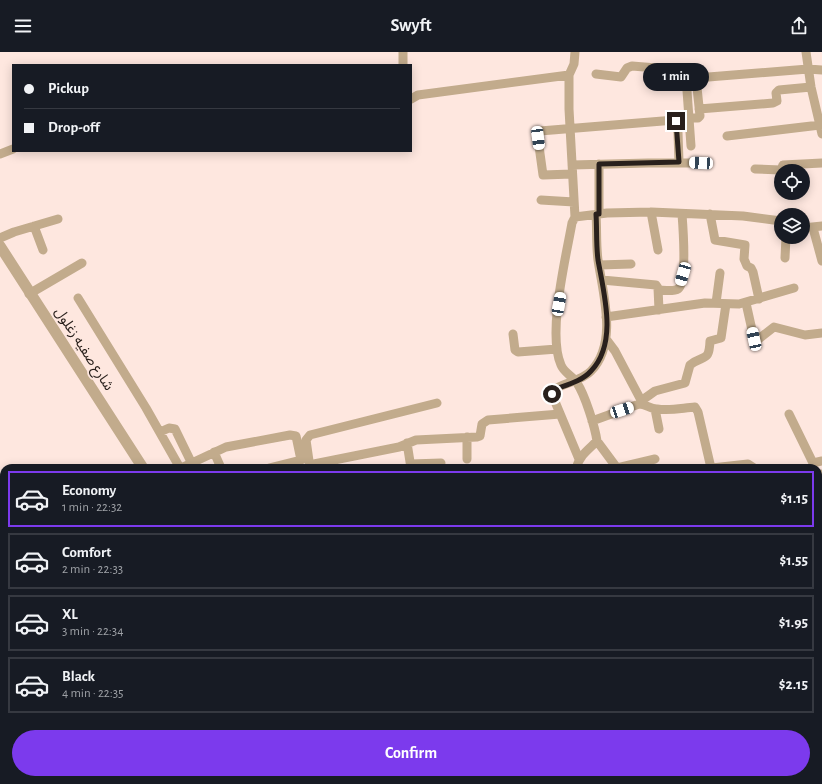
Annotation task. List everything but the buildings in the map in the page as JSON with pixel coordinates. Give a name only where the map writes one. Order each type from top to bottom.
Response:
[{"type":"street","points":[[402,52],[403,64]]},
{"type":"street","points":[[575,52],[574,64],[569,75],[569,128],[575,218],[571,227],[557,315],[557,349],[564,370],[576,381],[584,396],[597,441],[614,464]]},
{"type":"street","points":[[728,136],[821,129],[811,87],[806,52]]},
{"type":"street","points":[[596,74],[621,77],[627,68],[632,66],[669,69],[686,77],[696,78],[808,69],[822,70]]},
{"type":"street","points":[[412,99],[418,96],[569,75]]},
{"type":"street","points":[[686,77],[691,146]]},
{"type":"street","points":[[689,118],[700,117],[696,78]]},
{"type":"street","points":[[699,109],[773,103],[777,101],[776,93],[779,90],[811,87]]},
{"type":"street","points":[[679,162],[678,133],[675,120],[543,130],[538,133],[543,175],[599,164],[679,162],[701,163]]},
{"type":"street","points":[[0,154],[12,150]]},
{"type":"street","points":[[755,169],[781,170],[783,165],[822,163]]},
{"type":"street","points":[[577,464],[552,391],[576,381],[591,371],[598,361],[606,339],[606,317],[600,265],[598,214],[599,164]]},
{"type":"street","points":[[541,200],[574,202]]},
{"type":"street","points":[[651,212],[658,250]]},
{"type":"street","points":[[575,218],[598,214],[651,212],[743,216],[774,220]]},
{"type":"street","points":[[658,290],[677,289],[680,287],[684,269],[682,214]]},
{"type":"street","points":[[710,214],[715,240],[745,245],[744,259],[747,266],[751,268],[753,272],[759,299]]},
{"type":"street","points":[[0,238],[58,219]]},
{"type":"street","points":[[34,226],[43,250]]},
{"type":"street","points":[[818,227],[822,261]]},
{"type":"street","points":[[785,258],[786,244]]},
{"type":"street","name":"شارع صفيه زغلول","points":[[0,246],[29,294],[140,464]]},
{"type":"street","points":[[29,294],[82,264]]},
{"type":"street","points":[[600,265],[630,264]]},
{"type":"street","points":[[716,303],[720,273]]},
{"type":"street","points":[[602,280],[640,285],[655,284],[658,290],[659,310]]},
{"type":"street","points":[[606,317],[705,302],[726,304],[746,303],[794,288]]},
{"type":"street","points":[[78,298],[179,464]]},
{"type":"street","points":[[746,303],[756,341],[774,327],[805,335],[822,333]]},
{"type":"street","points":[[592,421],[642,403],[655,391],[685,383],[690,365],[707,356],[710,351],[710,341],[721,338],[726,304]]},
{"type":"street","points":[[513,334],[515,350],[518,352],[557,349]]},
{"type":"street","points":[[606,339],[615,351],[642,403],[655,409],[682,410],[695,407],[697,409],[710,464]]},
{"type":"street","points":[[309,464],[306,440],[310,435],[437,403]]},
{"type":"street","points":[[655,409],[659,429]]},
{"type":"street","points":[[322,464],[399,447],[416,440],[479,437],[482,424],[488,420],[560,414]]},
{"type":"street","points":[[789,414],[813,463],[822,461]]},
{"type":"street","points":[[160,432],[169,428],[175,429],[192,464]]},
{"type":"street","points":[[196,464],[214,452],[237,444],[290,435],[296,436],[300,460],[284,464]]},
{"type":"street","points":[[466,437],[467,459]]},
{"type":"street","points":[[577,464],[597,441]]},
{"type":"street","points":[[408,443],[411,464]]},
{"type":"street","points":[[214,452],[220,464]]},
{"type":"street","points":[[634,464],[655,459]]},
{"type":"street","points":[[431,464],[441,463]]},
{"type":"route","points":[[552,394],[553,390],[586,376],[598,361],[604,350],[606,339],[606,317],[602,275],[598,260],[596,214],[599,214],[599,164],[679,162],[676,121]]}]
